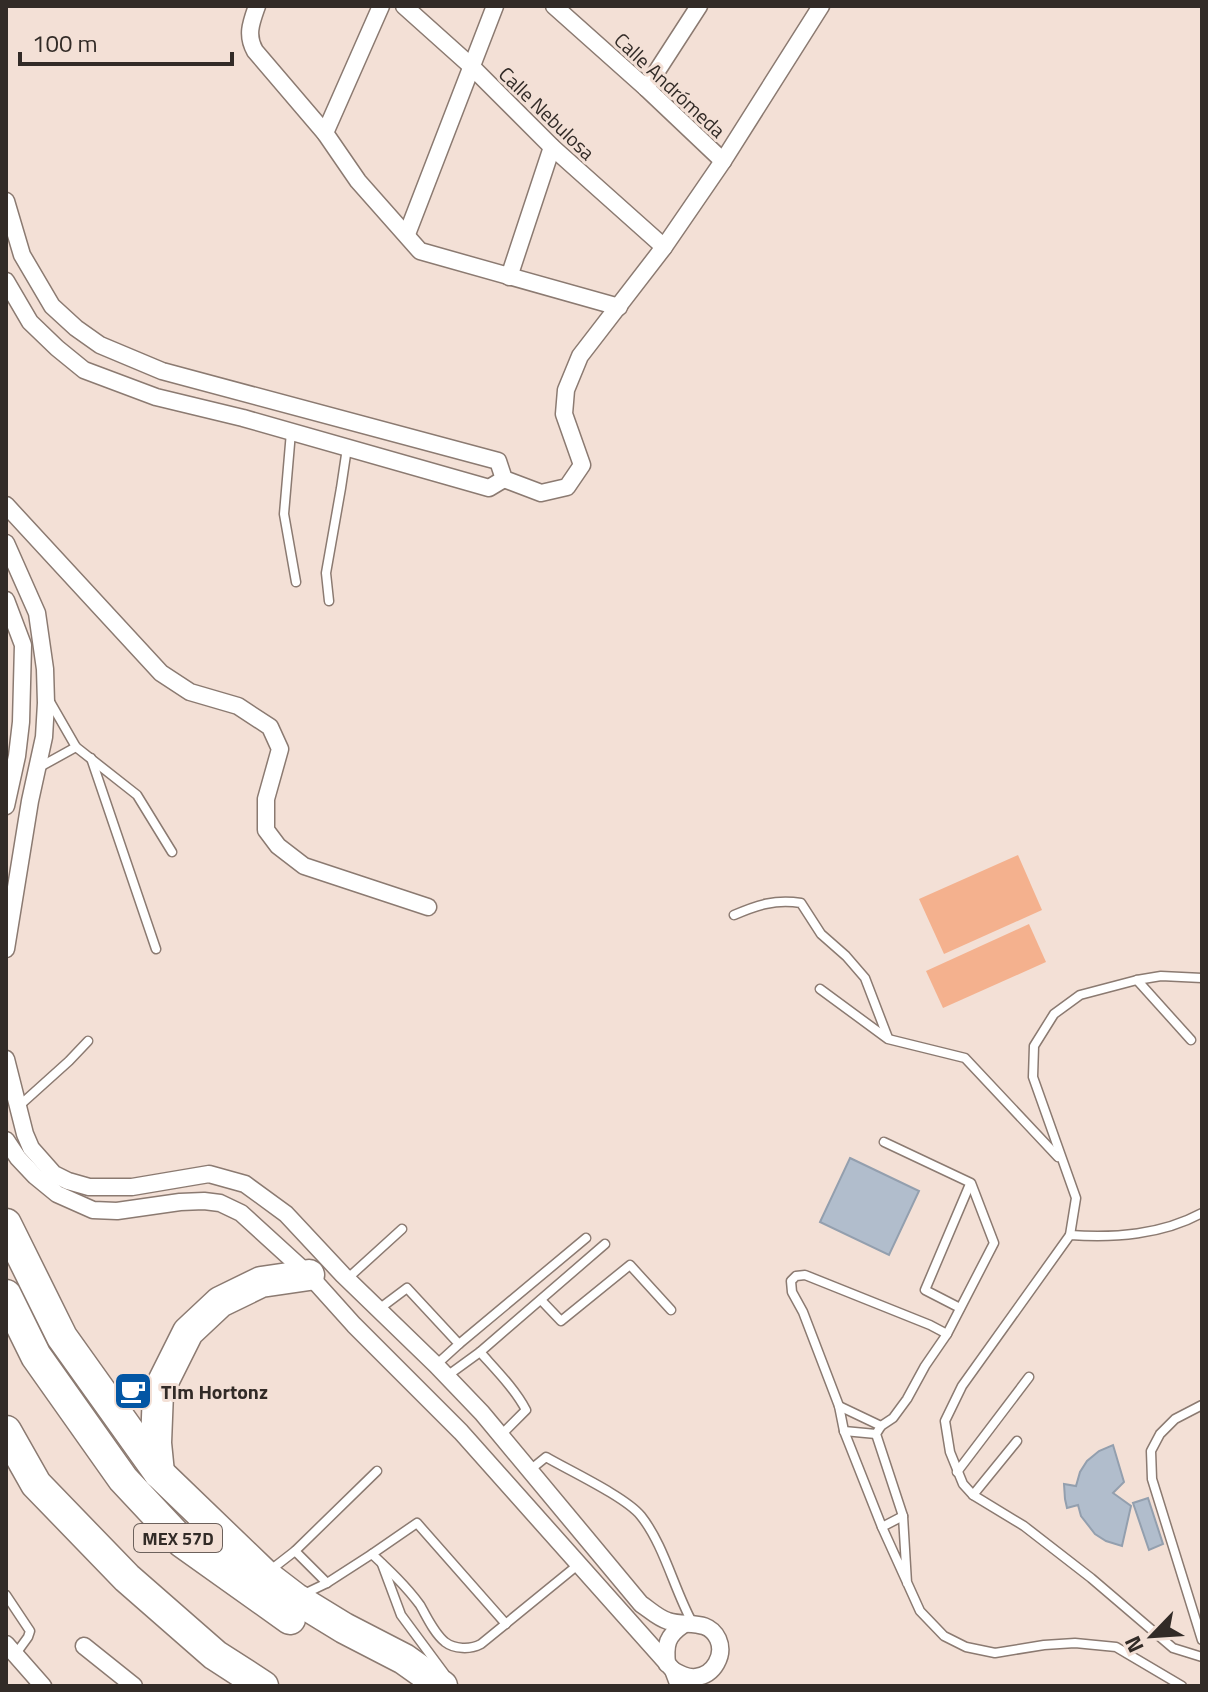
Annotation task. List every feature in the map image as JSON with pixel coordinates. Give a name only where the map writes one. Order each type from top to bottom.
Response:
[{"type":"highway","points":[[6,1224],[62,1337],[159,1473],[265,1575],[295,1598],[404,1659],[440,1686]]},
{"type":"highway","points":[[159,1473],[156,1443],[158,1392],[188,1332],[220,1302],[261,1282],[309,1275]]},
{"type":"highway","name":"MEX 57D","points":[[6,1295],[36,1356],[123,1479],[182,1542],[293,1621],[440,1686]]},
{"type":"highway","name":"MEX 57D","points":[[6,1431],[36,1484],[127,1578],[215,1655],[263,1686]]},
{"type":"highway","points":[[127,1578],[197,1659],[235,1686]]},
{"type":"street","points":[[257,6],[249,36],[255,51],[325,133],[358,181],[420,251],[619,307]]},
{"type":"street","points":[[325,133],[381,6]]},
{"type":"street","name":"Calle Nebulosa","points":[[404,6],[471,66],[552,147],[664,247]]},
{"type":"street","points":[[407,234],[495,6]]},
{"type":"street","points":[[646,88],[699,6]]},
{"type":"street","points":[[504,479],[541,493],[567,487],[582,465],[564,414],[566,390],[580,356],[664,247],[723,161],[821,6]]},
{"type":"street","name":"Calle Andrómeda","points":[[557,7],[723,161]]},
{"type":"street","points":[[509,277],[552,147]]},
{"type":"street","points":[[6,201],[22,255],[52,306],[100,345],[162,371],[498,461],[504,479]]},
{"type":"street","points":[[6,281],[30,322],[84,370],[156,397],[243,418],[489,488],[504,479]]},
{"type":"street","points":[[243,418],[249,395]]},
{"type":"street","points":[[6,505],[161,673],[190,692],[238,706],[270,727],[280,749],[266,799],[266,830],[278,846],[304,866],[428,907]]},
{"type":"street","points":[[6,543],[37,613],[46,694],[44,737],[30,801],[6,949]]},
{"type":"street","points":[[6,600],[23,645],[21,722],[7,799],[30,801]]},
{"type":"street","points":[[6,1059],[31,1148],[54,1174],[89,1187],[132,1187],[209,1174],[245,1184],[286,1214],[482,1413],[641,1604],[664,1620],[702,1624],[716,1636],[720,1654],[713,1678],[685,1676],[670,1667]]},
{"type":"street","points":[[6,1140],[18,1158],[57,1194],[93,1210],[117,1211],[204,1201],[220,1203],[241,1213],[309,1275],[354,1325],[461,1432],[670,1667],[679,1686]]},
{"type":"street","points":[[461,1432],[482,1413]]},
{"type":"street","points":[[670,1667],[667,1642],[673,1631],[688,1624]]},
{"type":"street","points":[[84,1646],[134,1686]]},
{"type":"street","points":[[10,1650],[43,1686]]},
{"type":"lane","points":[[291,432],[284,514],[296,582]]},
{"type":"lane","points":[[329,601],[326,573],[347,448]]},
{"type":"lane","points":[[46,694],[76,747],[137,795],[172,852]]},
{"type":"lane","points":[[37,768],[76,747]]},
{"type":"lane","points":[[91,758],[156,949]]},
{"type":"lane","points":[[734,915],[760,904],[801,903],[821,934],[865,978],[888,1039]]},
{"type":"lane","points":[[1202,978],[1161,976],[1080,995],[1054,1014],[1034,1046],[1033,1077],[1076,1198],[1070,1235],[962,1386],[945,1421],[957,1472],[973,1495],[1024,1526],[1173,1648],[1202,1657]]},
{"type":"lane","points":[[1137,980],[1191,1040]]},
{"type":"lane","points":[[820,989],[888,1039],[965,1058],[1063,1162]]},
{"type":"lane","points":[[18,1107],[88,1041]]},
{"type":"lane","points":[[844,1431],[878,1430],[893,1418],[947,1334],[994,1243],[971,1183],[884,1142]]},
{"type":"lane","points":[[960,1308],[925,1290],[971,1183]]},
{"type":"lane","points":[[1070,1235],[1107,1237],[1147,1233],[1202,1213]]},
{"type":"lane","points":[[347,1279],[402,1229]]},
{"type":"lane","points":[[441,1370],[459,1344],[586,1238]]},
{"type":"lane","points":[[441,1370],[480,1352],[605,1244]]},
{"type":"lane","points":[[541,1300],[561,1321],[630,1265],[671,1310]]},
{"type":"lane","points":[[947,1334],[805,1275],[796,1276],[791,1281],[792,1292],[803,1312],[839,1406],[844,1431],[920,1611],[944,1636],[966,1647],[995,1653],[1075,1643],[1116,1647],[1182,1686]]},
{"type":"lane","points":[[378,1309],[407,1288],[459,1344]]},
{"type":"lane","points":[[480,1352],[526,1410],[500,1435]]},
{"type":"lane","points":[[957,1472],[1029,1377]]},
{"type":"lane","points":[[1202,1405],[1175,1419],[1160,1434],[1151,1451],[1152,1479],[1202,1640]]},
{"type":"lane","points":[[839,1406],[878,1430],[903,1516],[907,1583]]},
{"type":"lane","points":[[973,1495],[1017,1441]]},
{"type":"lane","points":[[529,1470],[546,1457],[611,1494],[639,1514],[655,1540],[688,1624]]},
{"type":"lane","points":[[265,1575],[295,1551],[377,1471]]},
{"type":"lane","points":[[882,1527],[903,1516]]},
{"type":"lane","points":[[295,1598],[327,1583],[417,1523],[506,1624]]},
{"type":"lane","points":[[295,1551],[327,1583]]},
{"type":"lane","points":[[372,1554],[418,1603],[446,1644],[469,1648],[475,1647],[506,1624],[579,1564]]},
{"type":"lane","points":[[381,1562],[401,1615],[455,1686]]},
{"type":"lane","points":[[6,1595],[30,1631],[28,1637],[10,1650]]},
{"type":"shaded area","points":[[1018,855],[1042,910],[944,954],[919,899]]},
{"type":"shaded area","points":[[1029,924],[1046,962],[943,1008],[926,971]]},
{"type":"building","points":[[850,1158],[919,1191],[889,1255],[820,1222]]},
{"type":"building","points":[[1113,1445],[1124,1482],[1113,1493],[1131,1506],[1122,1546],[1095,1534],[1081,1516],[1078,1505],[1067,1508],[1065,1499],[1064,1484],[1076,1486],[1087,1461]]},
{"type":"building","points":[[1148,1498],[1163,1544],[1149,1550],[1133,1503]]},
{"type":"place","name":"TIm Hortonz","points":[[133,1391]]}]
